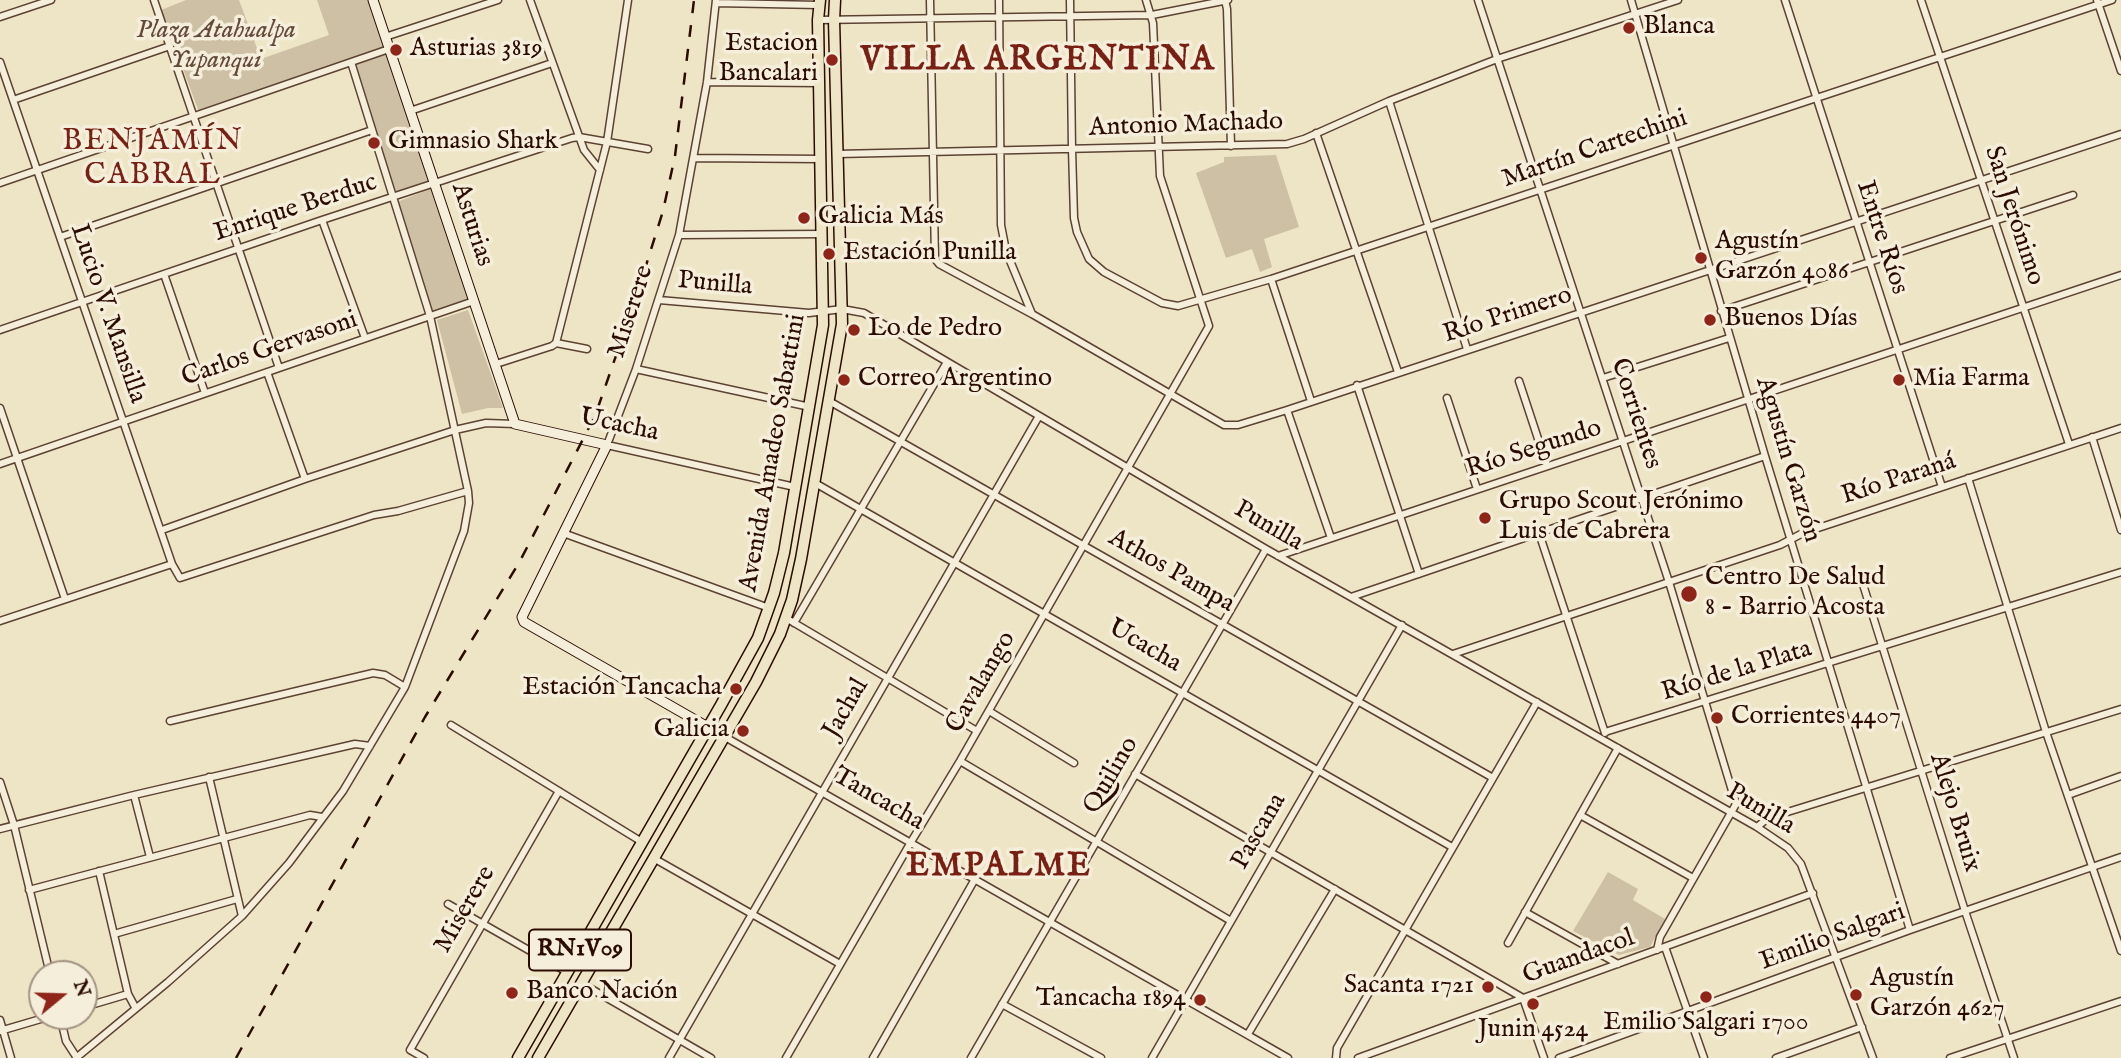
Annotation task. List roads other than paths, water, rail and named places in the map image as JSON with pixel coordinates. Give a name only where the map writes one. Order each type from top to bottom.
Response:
[{"type":"main road","name":"Avenida Amadeo Sabattini","points":[[538,1058],[655,859],[790,620],[841,335],[835,0]]},
{"type":"main road","name":"Avenida Amadeo Sabattini","points":[[518,1058],[758,638],[769,608],[784,553],[824,311],[818,20],[820,3]]},
{"type":"street","points":[[0,17],[51,0]]},
{"type":"street","points":[[154,0],[279,368]]},
{"type":"street","name":"Asturias","points":[[373,0],[515,424]]},
{"type":"street","points":[[385,37],[498,0]]},
{"type":"street","points":[[530,0],[584,150],[600,170]]},
{"type":"street","points":[[556,343],[607,142],[628,0]]},
{"type":"street","points":[[930,0],[932,152]]},
{"type":"street","points":[[999,0],[1002,237],[1032,314]]},
{"type":"street","points":[[1070,0],[1072,149]]},
{"type":"street","points":[[1146,0],[1152,15],[1161,183],[1201,300]]},
{"type":"street","points":[[818,20],[1152,15],[1226,0],[1231,146]]},
{"type":"street","name":"Corrientes","points":[[1478,0],[1669,582],[1736,804],[1731,814]]},
{"type":"street","name":"Agustín Garzón","points":[[1631,0],[1729,338],[1910,930]]},
{"type":"street","name":"Antonio Machado","points":[[837,154],[1287,144],[1497,59],[1678,0]]},
{"type":"street","name":"Entre Ríos","points":[[1785,0],[1942,487]]},
{"type":"street","name":"San Jerónimo","points":[[1922,0],[2069,444]]},
{"type":"street","name":"Martín Cartechini","points":[[1072,149],[1074,218],[1083,249],[1095,265],[1110,276],[1162,303],[1178,306],[1270,279],[2098,2],[2112,0]]},
{"type":"street","points":[[716,1],[820,3]]},
{"type":"street","name":"Miserere","points":[[522,617],[607,445],[659,300],[679,235],[694,158],[707,82],[716,1]]},
{"type":"street","points":[[2098,2],[2121,71]]},
{"type":"street","points":[[13,100],[170,46]]},
{"type":"street","points":[[0,183],[389,49]]},
{"type":"street","name":"Lucio V. Mansilla","points":[[0,62],[172,564],[180,578],[363,518],[468,491]]},
{"type":"street","points":[[63,1030],[66,1041],[77,1058],[242,916],[289,863],[343,790],[405,687],[464,531],[469,503],[468,491],[430,316],[351,62]]},
{"type":"street","points":[[410,111],[552,63]]},
{"type":"street","points":[[707,82],[820,83]]},
{"type":"street","points":[[1389,101],[1467,349]]},
{"type":"street","points":[[60,237],[372,130]]},
{"type":"street","points":[[1316,134],[1398,372]]},
{"type":"street","name":"Río Primero","points":[[932,152],[935,259],[939,264],[1032,314],[1224,425],[1238,425],[2121,134]]},
{"type":"street","name":"Enrique Berduc","points":[[0,330],[323,220],[579,137],[648,149]]},
{"type":"street","points":[[694,158],[822,159]]},
{"type":"street","points":[[1721,311],[2073,195]]},
{"type":"street","points":[[323,220],[365,338]]},
{"type":"street","points":[[679,235],[823,234]]},
{"type":"street","points":[[164,274],[205,393]]},
{"type":"street","name":"Río Segundo","points":[[1278,556],[2121,275]]},
{"type":"street","points":[[1270,279],[1311,401]]},
{"type":"street","name":"Punilla","points":[[659,300],[809,313],[842,309],[864,313],[1278,556],[1538,702],[1604,736],[1618,748],[1757,827],[1796,856],[1812,893]]},
{"type":"street","name":"Cavalango","points":[[786,1058],[989,711],[1209,326],[1201,300]]},
{"type":"street","name":"Carlos Gervasoni","points":[[0,464],[474,301]]},
{"type":"street","points":[[1603,379],[1729,338]]},
{"type":"street","points":[[496,364],[556,343],[587,349]]},
{"type":"street","points":[[947,362],[790,620],[977,731]]},
{"type":"street","points":[[636,369],[810,407]]},
{"type":"street","points":[[267,372],[305,479]]},
{"type":"street","points":[[1519,381],[1547,466]]},
{"type":"street","points":[[1357,385],[1419,574]]},
{"type":"street","points":[[1447,398],[1477,489]]},
{"type":"street","name":"Athos Pampa","points":[[829,401],[901,439],[1493,778]]},
{"type":"street","points":[[0,408],[65,599]]},
{"type":"street","points":[[1287,410],[1331,538]]},
{"type":"street","name":"Jachal","points":[[668,1058],[1039,416]]},
{"type":"street","points":[[162,530],[455,430],[486,423],[515,424]]},
{"type":"street","name":"Ucacha","points":[[515,424],[795,487]]},
{"type":"street","name":"Río Paraná","points":[[1453,654],[1669,582],[1802,533],[2121,428]]},
{"type":"street","points":[[2092,437],[2121,530]]},
{"type":"street","points":[[1351,597],[1641,496],[1765,456]]},
{"type":"street","points":[[1968,478],[2046,732],[2121,951]]},
{"type":"street","name":"Ucacha","points":[[815,483],[1452,847]]},
{"type":"street","points":[[563,533],[769,608]]},
{"type":"street","points":[[1539,533],[1604,736]]},
{"type":"street","name":"Quilino","points":[[971,1058],[1266,549]]},
{"type":"street","points":[[0,621],[172,564]]},
{"type":"street","name":"Río de la Plata","points":[[1604,736],[2121,572]]},
{"type":"street","name":"Alejo Bruix","points":[[1861,578],[1965,912],[2014,1058]]},
{"type":"street","name":"Tancacha","points":[[522,617],[524,622],[1288,1058]]},
{"type":"street","name":"Pascana","points":[[1152,1058],[1402,625]]},
{"type":"street","points":[[170,721],[373,673],[386,675],[405,687]]},
{"type":"street","points":[[1336,1058],[1337,1048],[1538,702]]},
{"type":"street","points":[[1757,827],[1768,818],[2121,709]]},
{"type":"street","points":[[989,711],[1074,763]]},
{"type":"street","points":[[451,725],[642,842]]},
{"type":"street","points":[[0,829],[355,744],[370,746]]},
{"type":"street","points":[[1508,943],[1618,748]]},
{"type":"street","points":[[960,761],[1231,921]]},
{"type":"street","points":[[1135,775],[1523,998],[1544,1058]]},
{"type":"street","points":[[2068,795],[2121,776]]},
{"type":"street","points":[[209,777],[242,916]]},
{"type":"street","points":[[0,782],[14,825],[46,960]]},
{"type":"street","name":"Miserere","points":[[424,1058],[410,1050],[559,791]]},
{"type":"street","points":[[134,795],[149,857]]},
{"type":"street","points":[[1704,1058],[1688,1011],[1661,948],[1660,937],[1731,814]]},
{"type":"street","points":[[29,890],[310,815],[322,817]]},
{"type":"street","points":[[1580,815],[1693,878]]},
{"type":"street","name":"Emilio Salgari","points":[[1559,1058],[1910,930],[2121,857]]},
{"type":"street","points":[[655,859],[840,964]]},
{"type":"street","points":[[99,871],[128,995],[135,1007]]},
{"type":"street","points":[[873,1058],[975,879]]},
{"type":"street","points":[[1248,1034],[1335,889]]},
{"type":"street","points":[[1812,893],[1873,1058]]},
{"type":"street","name":"Guandacol","points":[[1358,1058],[1372,1056],[1812,893]]},
{"type":"street","points":[[114,934],[237,899]]},
{"type":"street","points":[[448,904],[567,972]]},
{"type":"street","points":[[1525,912],[1618,964]]},
{"type":"street","points":[[581,983],[711,1058]]},
{"type":"street","points":[[98,1003],[128,995]]},
{"type":"street","points":[[1950,1058],[2121,1001]]},
{"type":"street","points":[[1002,1004],[1101,1058]]},
{"type":"street","points":[[0,1020],[11,1058]]},
{"type":"street","points":[[2,1030],[28,1023]]},
{"type":"street","points":[[1776,1058],[1861,1027]]},
{"type":"railway","points":[[236,1058],[425,717],[520,561],[595,416],[663,211],[675,156],[694,0]]},
{"type":"place","name":"Blanca","points":[[1629,28]]},
{"type":"place","name":"Asturias 3819","points":[[396,50]]},
{"type":"place","name":"Estacion Bancalari","points":[[832,60]]},
{"type":"place","name":"Gimnasio Shark","points":[[374,143]]},
{"type":"place","name":"Galicia Más","points":[[804,218]]},
{"type":"place","name":"Estación Punilla","points":[[829,254]]},
{"type":"place","name":"Agustín Garzón 4086","points":[[1701,258]]},
{"type":"place","name":"Buenos Días","points":[[1710,320]]},
{"type":"place","name":"Lo de Pedro","points":[[854,330]]},
{"type":"place","name":"Correo Argentino","points":[[844,380]]},
{"type":"place","name":"Mia Farma","points":[[1899,380]]},
{"type":"place","name":"Grupo Scout Jerónimo Luis de Cabrera","points":[[1485,518]]},
{"type":"place","name":"Centro De Salud 8 - Barrio Acosta","points":[[1689,594]]},
{"type":"place","name":"Estación Tancacha","points":[[736,689]]},
{"type":"place","name":"Corrientes 4407","points":[[1717,718]]},
{"type":"place","name":"Galicia","points":[[743,731]]},
{"type":"place","name":"Sacanta 1721","points":[[1488,987]]},
{"type":"place","name":"Banco Nación","points":[[512,993]]},
{"type":"place","name":"Agustín Garzón 4627","points":[[1856,995]]},
{"type":"place","name":"Emilio Salgari 1700","points":[[1706,997]]},
{"type":"place","name":"Tancacha 1894","points":[[1200,1000]]},
{"type":"place","name":"Junin 4524","points":[[1533,1004]]},
{"type":"district","name":"VILLA ARGENTINA","points":[[1038,62]]},
{"type":"district","name":"BENJAMÍN CABRAL","points":[[153,160]]},
{"type":"district","name":"EMPALME","points":[[999,868]]},
{"type":"park label","name":"Plaza Atahualpa Yupanqui","points":[[216,47]]}]
